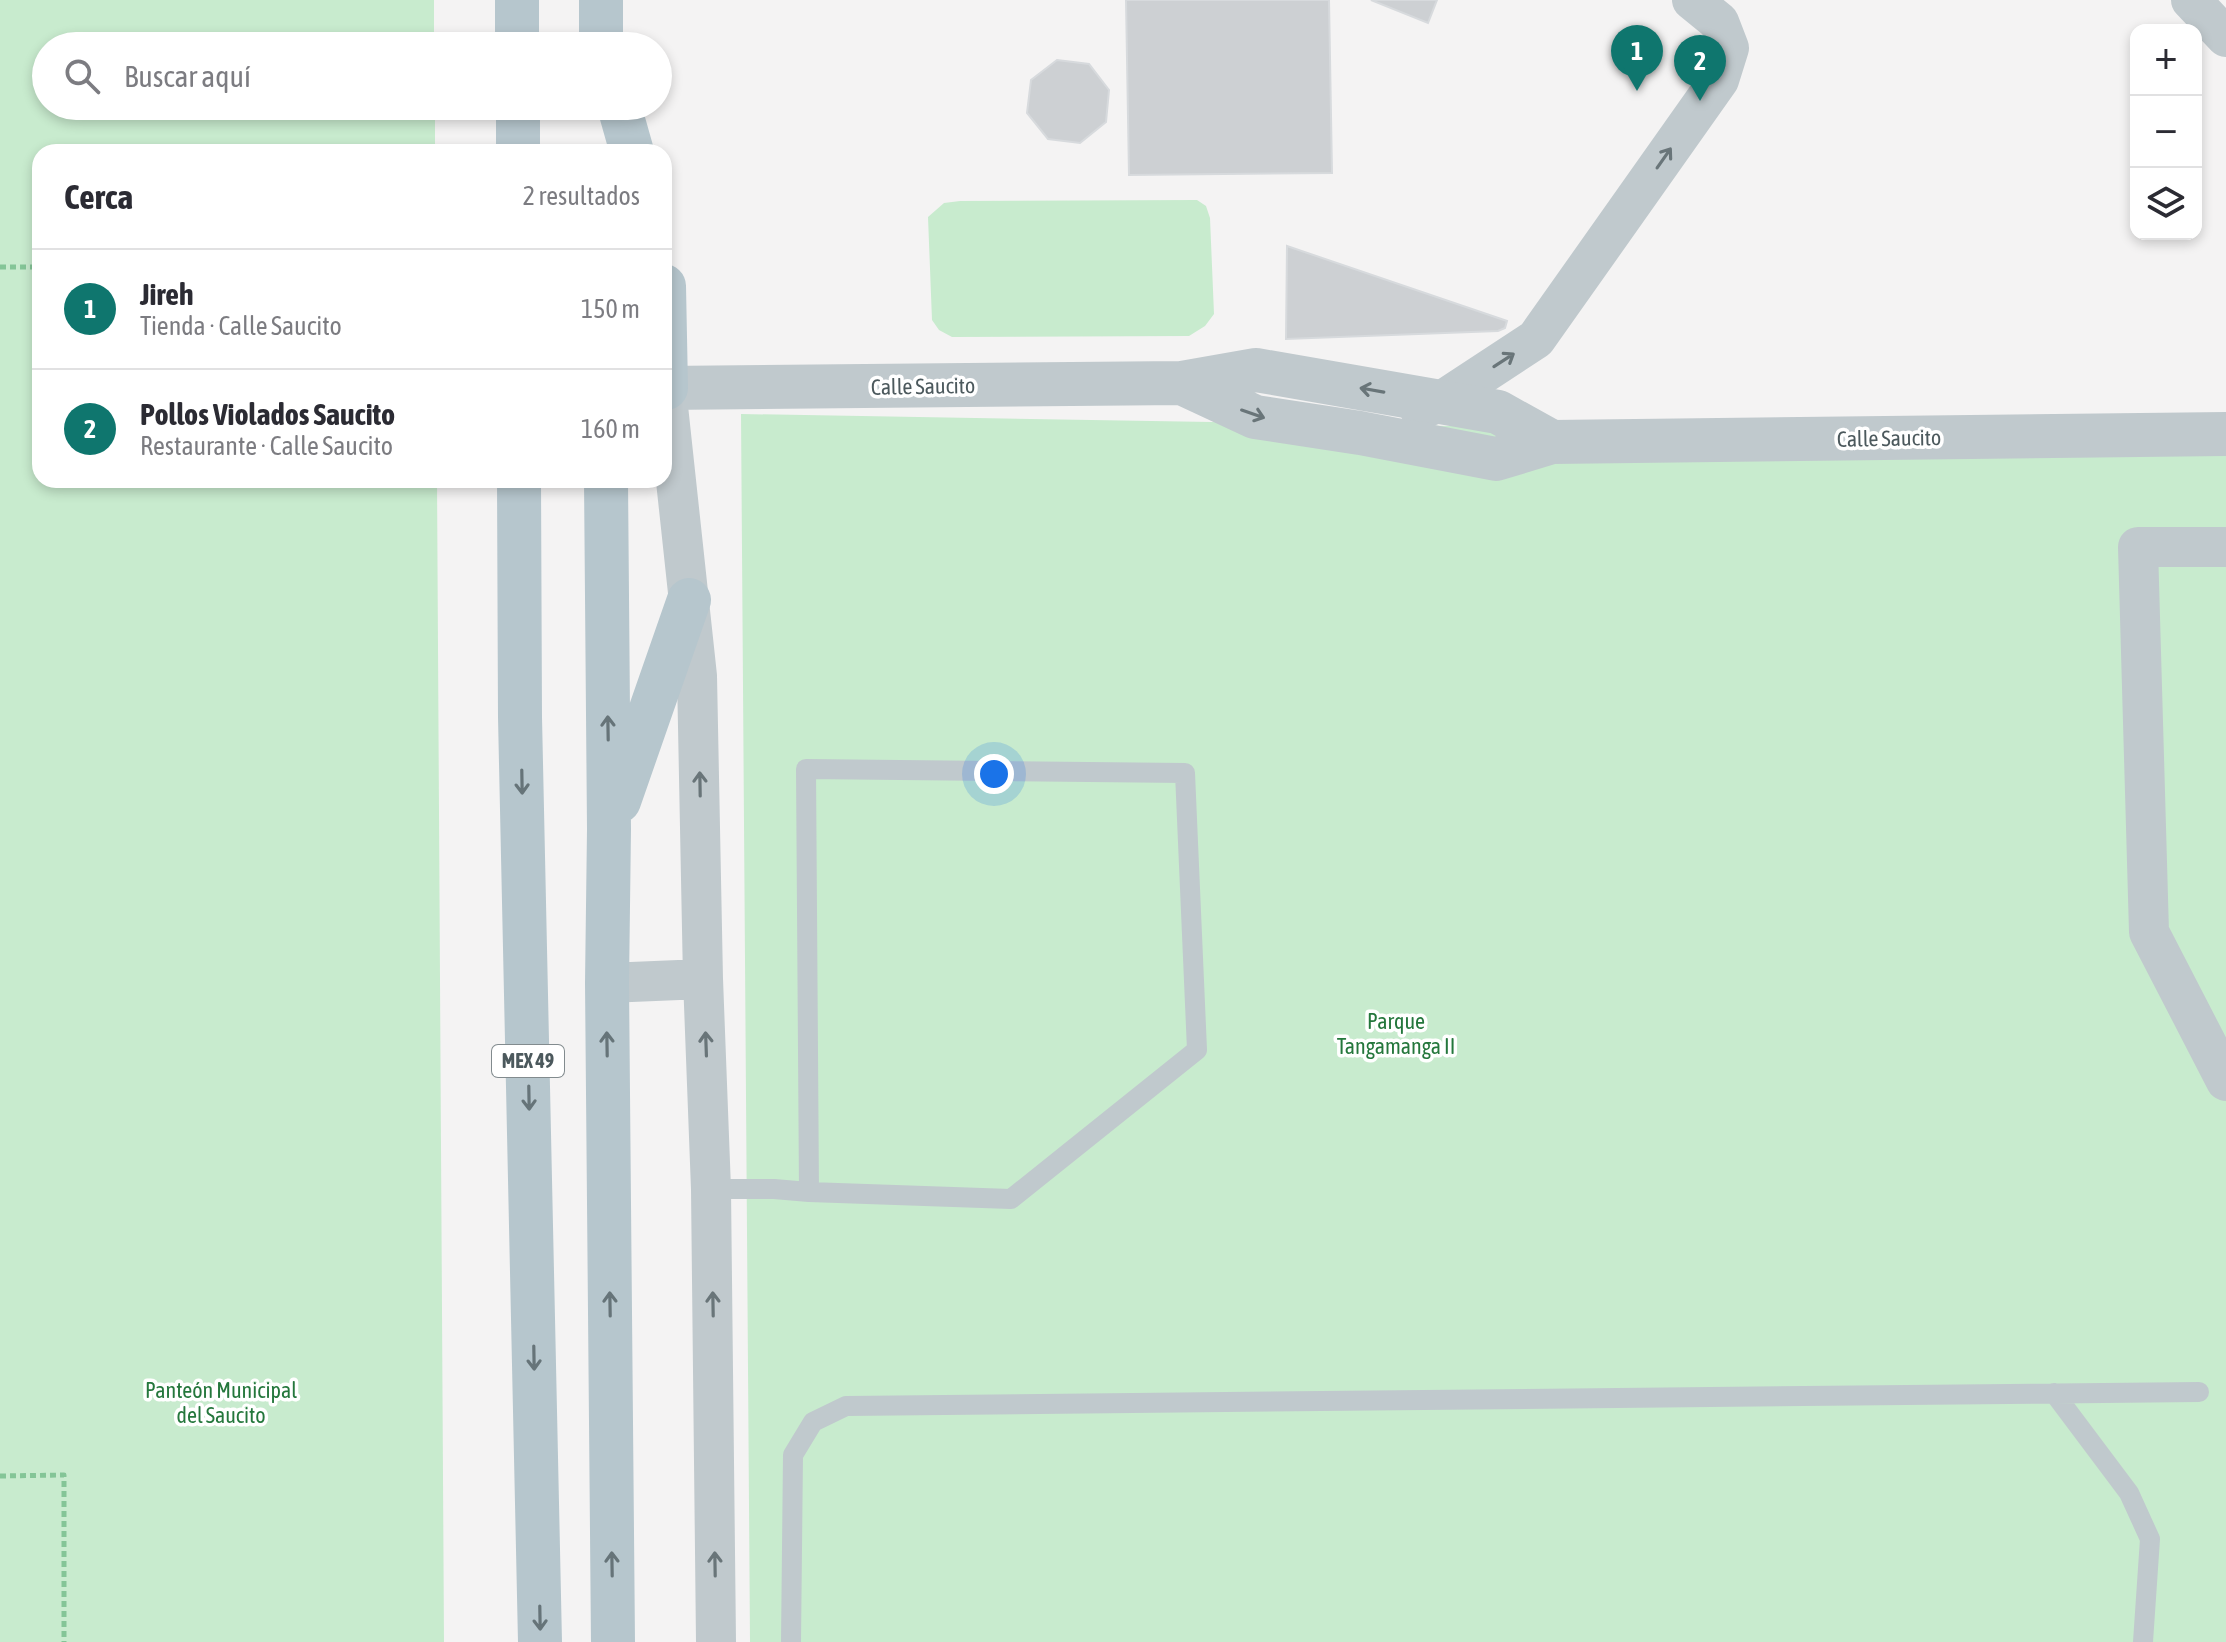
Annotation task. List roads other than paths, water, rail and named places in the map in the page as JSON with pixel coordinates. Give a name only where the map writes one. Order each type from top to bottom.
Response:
[{"type":"main road","points":[[517,0],[517,32]]},
{"type":"main road","points":[[518,120],[518,144]]},
{"type":"main road","points":[[602,120],[602,144]]},
{"type":"main road","points":[[623,120],[630,144]]},
{"type":"main road","name":"MEX 49","points":[[519,488],[520,717],[540,1642]]},
{"type":"main road","points":[[520,717],[541,619],[543,488]]},
{"type":"main road","points":[[606,488],[613,1642]]},
{"type":"main road","points":[[609,829],[689,600]]},
{"type":"street","name":"Calle Saucito","points":[[1360,433],[1440,402],[1536,339],[1719,80],[1729,48],[1719,22],[1692,0]]},
{"type":"street","points":[[2191,0],[2226,37]]},
{"type":"street","name":"Calle Saucito","points":[[672,388],[1182,383],[1256,370],[1498,412],[1552,442]]},
{"type":"street","name":"Calle Saucito","points":[[1182,383],[1255,417],[1496,459],[1552,442],[2226,434]]},
{"type":"street","points":[[672,450],[697,676],[711,1189],[716,1642]]},
{"type":"street","points":[[2226,547],[2138,547],[2149,932],[2226,1081]]},
{"type":"street","points":[[607,983],[703,979]]},
{"type":"lane","points":[[711,1189],[1011,1199],[1197,1050],[1185,773],[806,769],[809,1192]]},
{"type":"lane","points":[[791,1642],[793,1455],[813,1422],[846,1406],[2199,1392]]},
{"type":"lane","points":[[2054,1393],[2129,1493],[2150,1539],[2143,1642]]},
{"type":"place","name":"Jireh","points":[[1637,91]]},
{"type":"place","name":"Pollos Violados Saucito","points":[[1700,101]]},
{"type":"park label","name":"Parque Tangamanga II","points":[[1396,1034]]},
{"type":"park label","name":"Panteón Municipal del Saucito","points":[[221,1402]]}]
